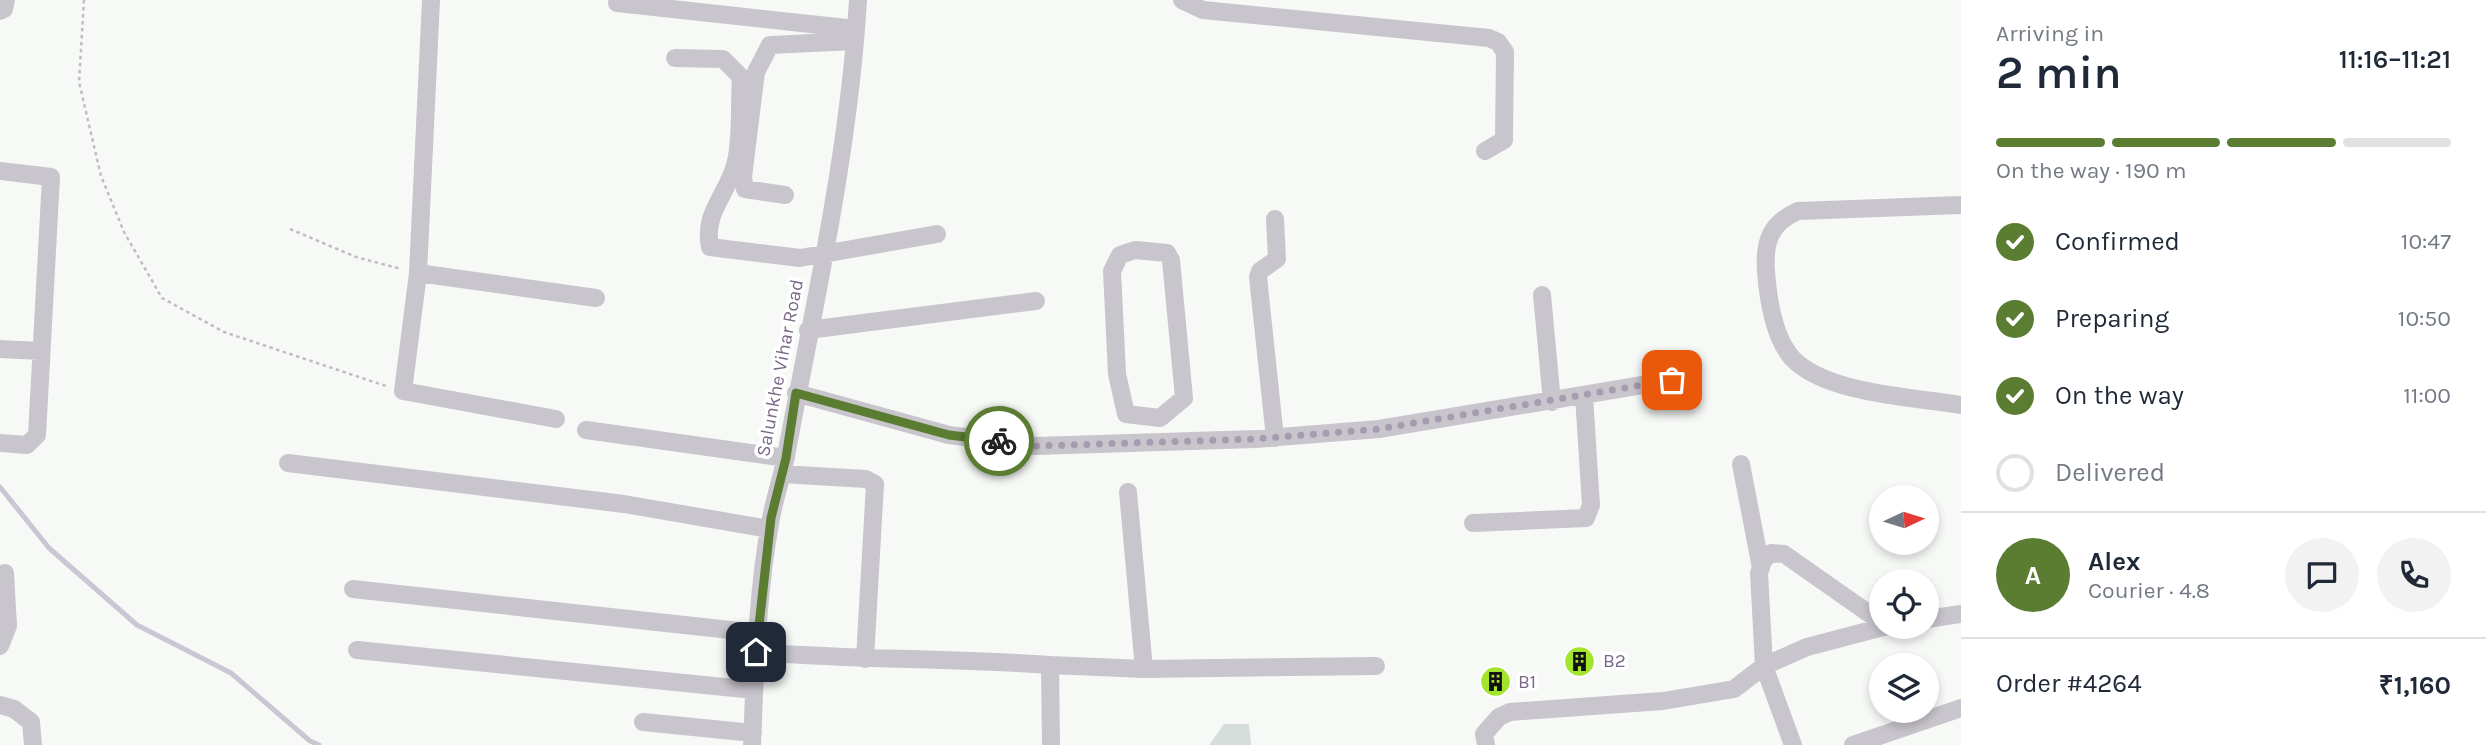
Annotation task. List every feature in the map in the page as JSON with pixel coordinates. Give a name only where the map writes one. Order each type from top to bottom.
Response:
[{"type":"street","points":[[0,10],[4,9],[5,0]]},
{"type":"street","points":[[431,0],[418,273],[403,391],[556,419]]},
{"type":"street","name":"Salunkhe Vihar Road","points":[[752,739],[756,652],[769,529],[784,466],[851,95],[858,0]]},
{"type":"street","points":[[1182,0],[1203,10],[1489,38],[1498,42],[1505,52],[1504,140],[1485,151]]},
{"type":"street","points":[[617,3],[856,35]]},
{"type":"street","points":[[785,195],[745,189],[743,177],[756,72],[770,45],[856,35]]},
{"type":"street","points":[[674,58],[723,59],[741,77],[735,165],[714,205],[707,232],[710,247],[800,258],[937,234]]},
{"type":"street","points":[[0,171],[51,177],[37,436],[27,445],[0,443]]},
{"type":"street","points":[[1961,205],[1798,211],[1776,224],[1765,251],[1772,310],[1779,338],[1792,357],[1810,373],[1847,386],[1961,405]]},
{"type":"street","points":[[1275,219],[1277,258],[1260,271],[1258,277],[1275,438]]},
{"type":"street","points":[[1135,250],[1167,253],[1171,260],[1184,398],[1160,418],[1126,414],[1117,374],[1112,271],[1120,255],[1135,250]]},
{"type":"street","points":[[418,273],[596,298]]},
{"type":"street","points":[[1542,295],[1552,402]]},
{"type":"street","points":[[808,330],[1036,301]]},
{"type":"street","points":[[0,349],[40,351]]},
{"type":"street","points":[[796,393],[949,435],[1036,446],[1275,438],[1378,429],[1672,380]]},
{"type":"street","points":[[1473,523],[1586,518],[1591,505],[1584,396]]},
{"type":"street","points":[[1160,418],[1164,442]]},
{"type":"street","points":[[586,430],[866,479],[874,484],[865,659]]},
{"type":"street","points":[[288,463],[624,504],[769,529]]},
{"type":"street","points":[[1741,464],[1761,568],[1764,666],[1793,745]]},
{"type":"street","points":[[1128,492],[1144,669]]},
{"type":"street","points":[[1761,568],[1771,553],[1784,554],[1869,614]]},
{"type":"street","points":[[0,646],[8,625],[5,573]]},
{"type":"street","points":[[353,589],[758,633]]},
{"type":"street","points":[[1939,617],[1961,614]]},
{"type":"street","points":[[1486,745],[1484,734],[1491,724],[1510,712],[1663,701],[1734,689],[1764,666],[1807,647],[1869,631]]},
{"type":"street","points":[[357,650],[754,690]]},
{"type":"street","points":[[756,652],[865,659],[981,660],[1144,669],[1376,666]]},
{"type":"street","points":[[1050,665],[1051,745]]},
{"type":"street","points":[[0,705],[14,709],[31,722],[33,745]]},
{"type":"street","points":[[1853,745],[1961,708]]},
{"type":"street","points":[[643,722],[752,739]]},
{"type":"path","points":[[84,0],[79,82],[101,176],[124,232],[162,298],[224,332],[403,391]]},
{"type":"path","points":[[290,229],[356,257],[418,273]]},
{"type":"shaded area","points":[[1224,724],[1249,724],[1251,745],[1209,745]]},
{"type":"waterway","points":[[0,487],[49,548],[137,625],[231,673],[310,741],[319,745]]},
{"type":"way so far","points":[[999,441],[1036,446],[1255,439],[1378,429],[1672,380]]},
{"type":"place","name":"B2","points":[[1580,661]]},
{"type":"place","name":"B1","points":[[1495,682]]},
{"type":"route","points":[[756,652],[771,518],[786,458],[796,393],[949,435],[999,441]]}]
